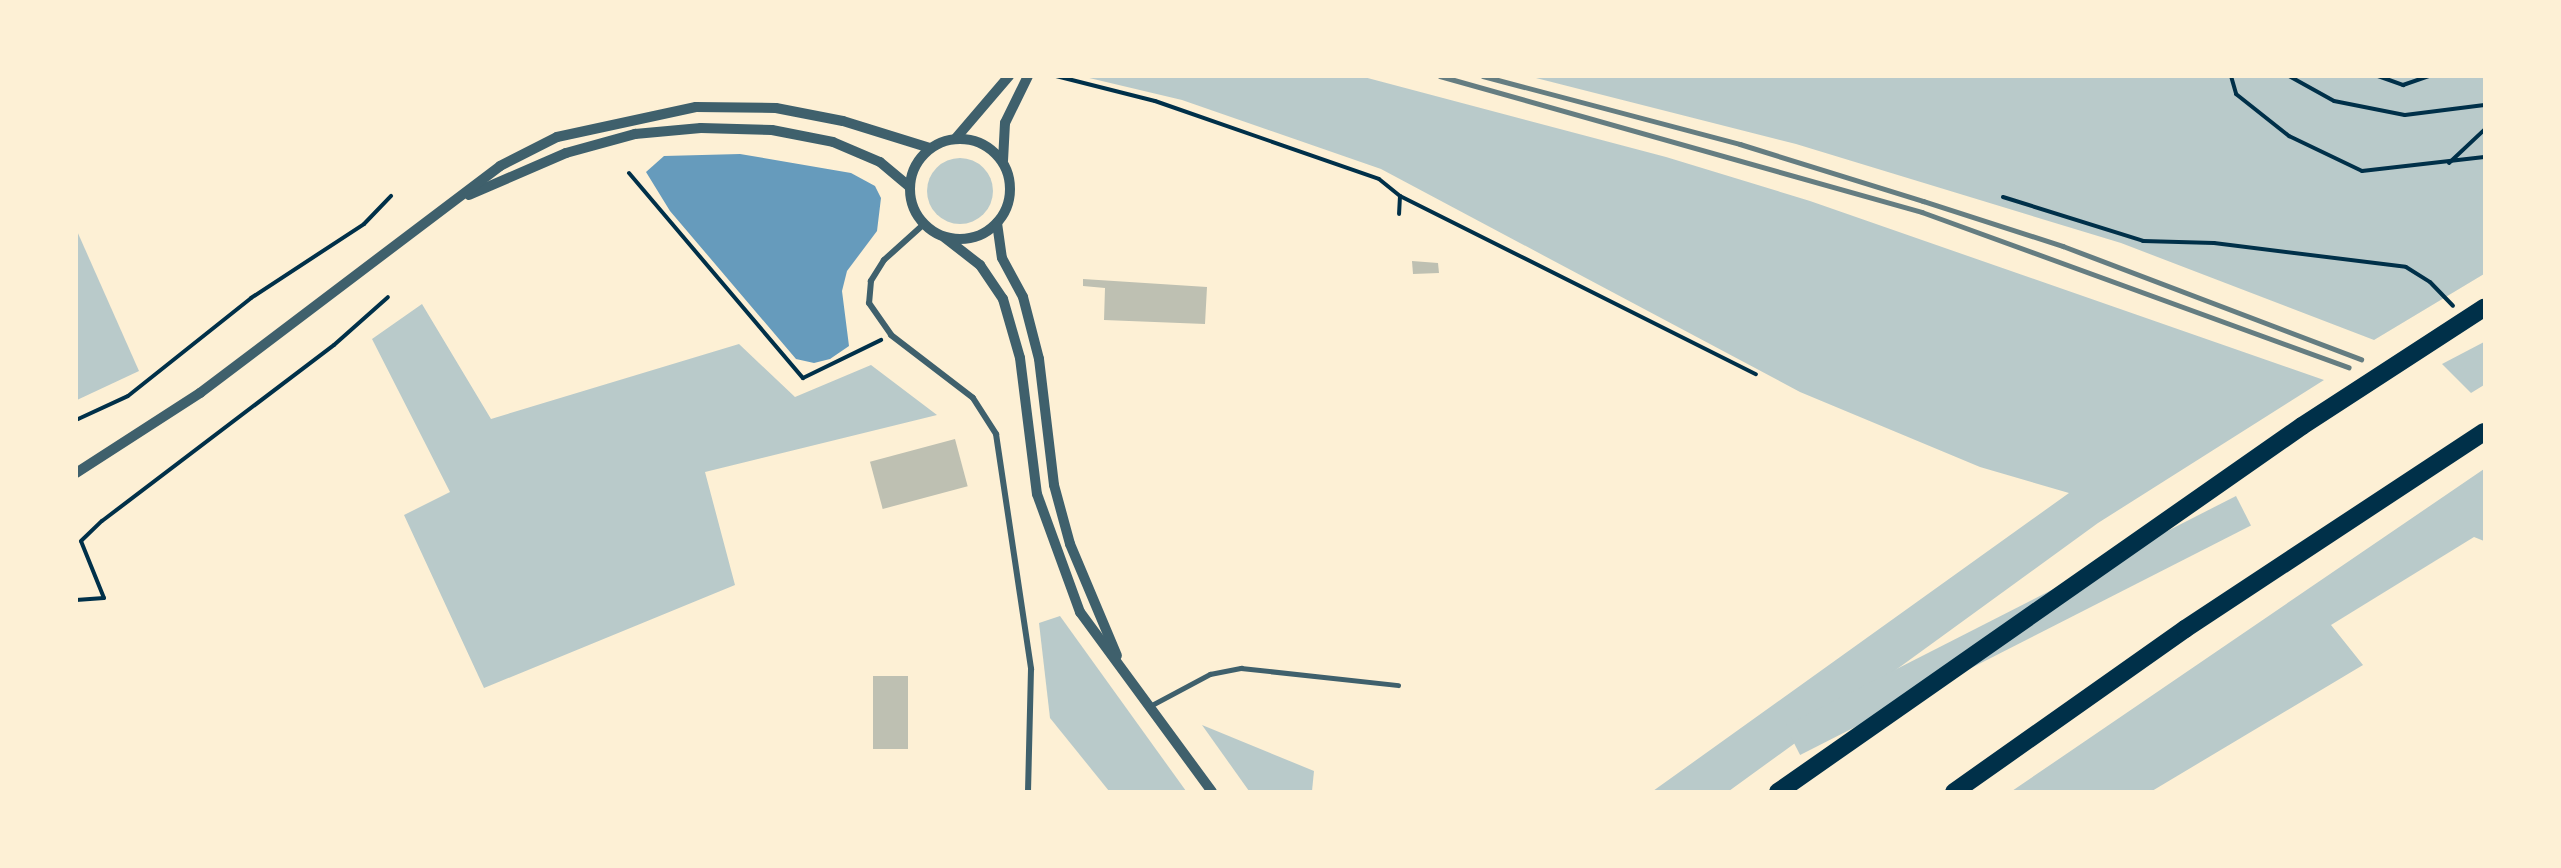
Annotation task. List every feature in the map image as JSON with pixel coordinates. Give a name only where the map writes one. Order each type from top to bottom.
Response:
[{"type":"highway","points":[[1778,792],[1956,663],[2484,308]]},
{"type":"highway","points":[[1954,792],[2185,629],[2484,432]]},
{"type":"street","points":[[1009,76],[956,138],[930,148],[915,165],[909,186],[912,206],[924,224],[980,265],[1003,298],[1020,358],[1037,494],[1054,547],[1080,612],[1212,792]]},
{"type":"street","points":[[1028,76],[1005,123],[1003,161],[1010,195],[997,223],[997,244],[1023,297],[1039,358],[1054,485],[1070,544],[1124,673]]},
{"type":"street","points":[[76,473],[201,393],[500,166],[557,137],[696,107],[776,108],[930,148]]},
{"type":"street","points":[[437,212],[509,174],[566,153],[635,134],[701,128],[772,130],[833,142],[880,162],[909,186]]},
{"type":"street","points":[[956,138],[990,148],[1003,161]]},
{"type":"street","points":[[944,237],[972,238],[997,223]]},
{"type":"street","points":[[924,224],[898,243],[871,281],[869,303],[891,335],[973,398],[996,434],[1031,669],[1028,792]]},
{"type":"lane","points":[[1148,707],[1209,674],[1241,668],[1398,685]]},
{"type":"path","points":[[1056,76],[1155,101],[1311,153],[1378,179],[1401,196],[1756,374]]},
{"type":"path","points":[[2231,76],[2236,94],[2289,136],[2362,171],[2448,163],[2484,157]]},
{"type":"path","points":[[2289,76],[2334,101],[2405,115],[2484,105]]},
{"type":"path","points":[[2378,76],[2403,85],[2429,76]]},
{"type":"path","points":[[2448,163],[2484,130]]},
{"type":"path","points":[[629,173],[803,378],[891,335]]},
{"type":"path","points":[[76,420],[128,396],[251,298],[364,224],[392,196]]},
{"type":"path","points":[[1399,214],[1401,196]]},
{"type":"path","points":[[2003,197],[2143,241],[2214,243],[2406,267],[2430,282],[2464,322]]},
{"type":"path","points":[[76,600],[104,598],[81,541],[102,520],[334,345],[388,297]]},
{"type":"shaded area","points":[[1360,76],[1666,157],[1810,201],[2324,380],[2098,523],[1729,791],[1653,791],[2069,493],[1980,467],[1800,392],[1381,169],[1182,100],[1085,77]]},
{"type":"shaded area","points":[[1532,77],[2484,77],[2484,274],[2374,340],[2121,243],[1796,144]]},
{"type":"shaded area","points":[[953,158],[967,158],[979,163],[988,172],[993,191],[991,204],[984,215],[967,224],[953,224],[941,219],[932,210],[927,198],[927,184],[932,172],[941,163]]},
{"type":"shaded area","points":[[77,231],[139,371],[76,400]]},
{"type":"shaded area","points":[[422,304],[491,419],[739,344],[795,397],[871,365],[937,415],[705,472],[735,585],[484,688],[404,515],[450,492],[372,339]]},
{"type":"shaded area","points":[[2484,342],[2484,385],[2471,393],[2442,364]]},
{"type":"shaded area","points":[[2484,469],[2484,541],[2474,537],[2331,625],[2363,665],[2152,791],[2012,791]]},
{"type":"shaded area","points":[[2236,496],[2251,525],[1800,755],[1785,726]]},
{"type":"shaded area","points":[[1060,616],[1186,791],[1109,791],[1050,718],[1039,623]]},
{"type":"shaded area","points":[[1202,725],[1314,771],[1312,791],[1249,791]]},
{"type":"water","points":[[740,154],[851,173],[875,186],[881,198],[877,231],[847,271],[842,291],[849,346],[830,359],[814,363],[796,359],[670,211],[646,172],[664,156]]},
{"type":"building","points":[[1412,261],[1438,263],[1439,273],[1413,274]]},
{"type":"building","points":[[1083,279],[1207,287],[1205,324],[1104,320],[1105,288],[1083,286]]},
{"type":"building","points":[[955,439],[968,486],[883,509],[870,462]]},
{"type":"building","points":[[873,676],[908,676],[908,749],[873,749]]},
{"type":"railway","points":[[1440,76],[1922,212],[2349,367]]},
{"type":"railway","points":[[1483,76],[1740,144],[2063,246],[2361,359]]}]
